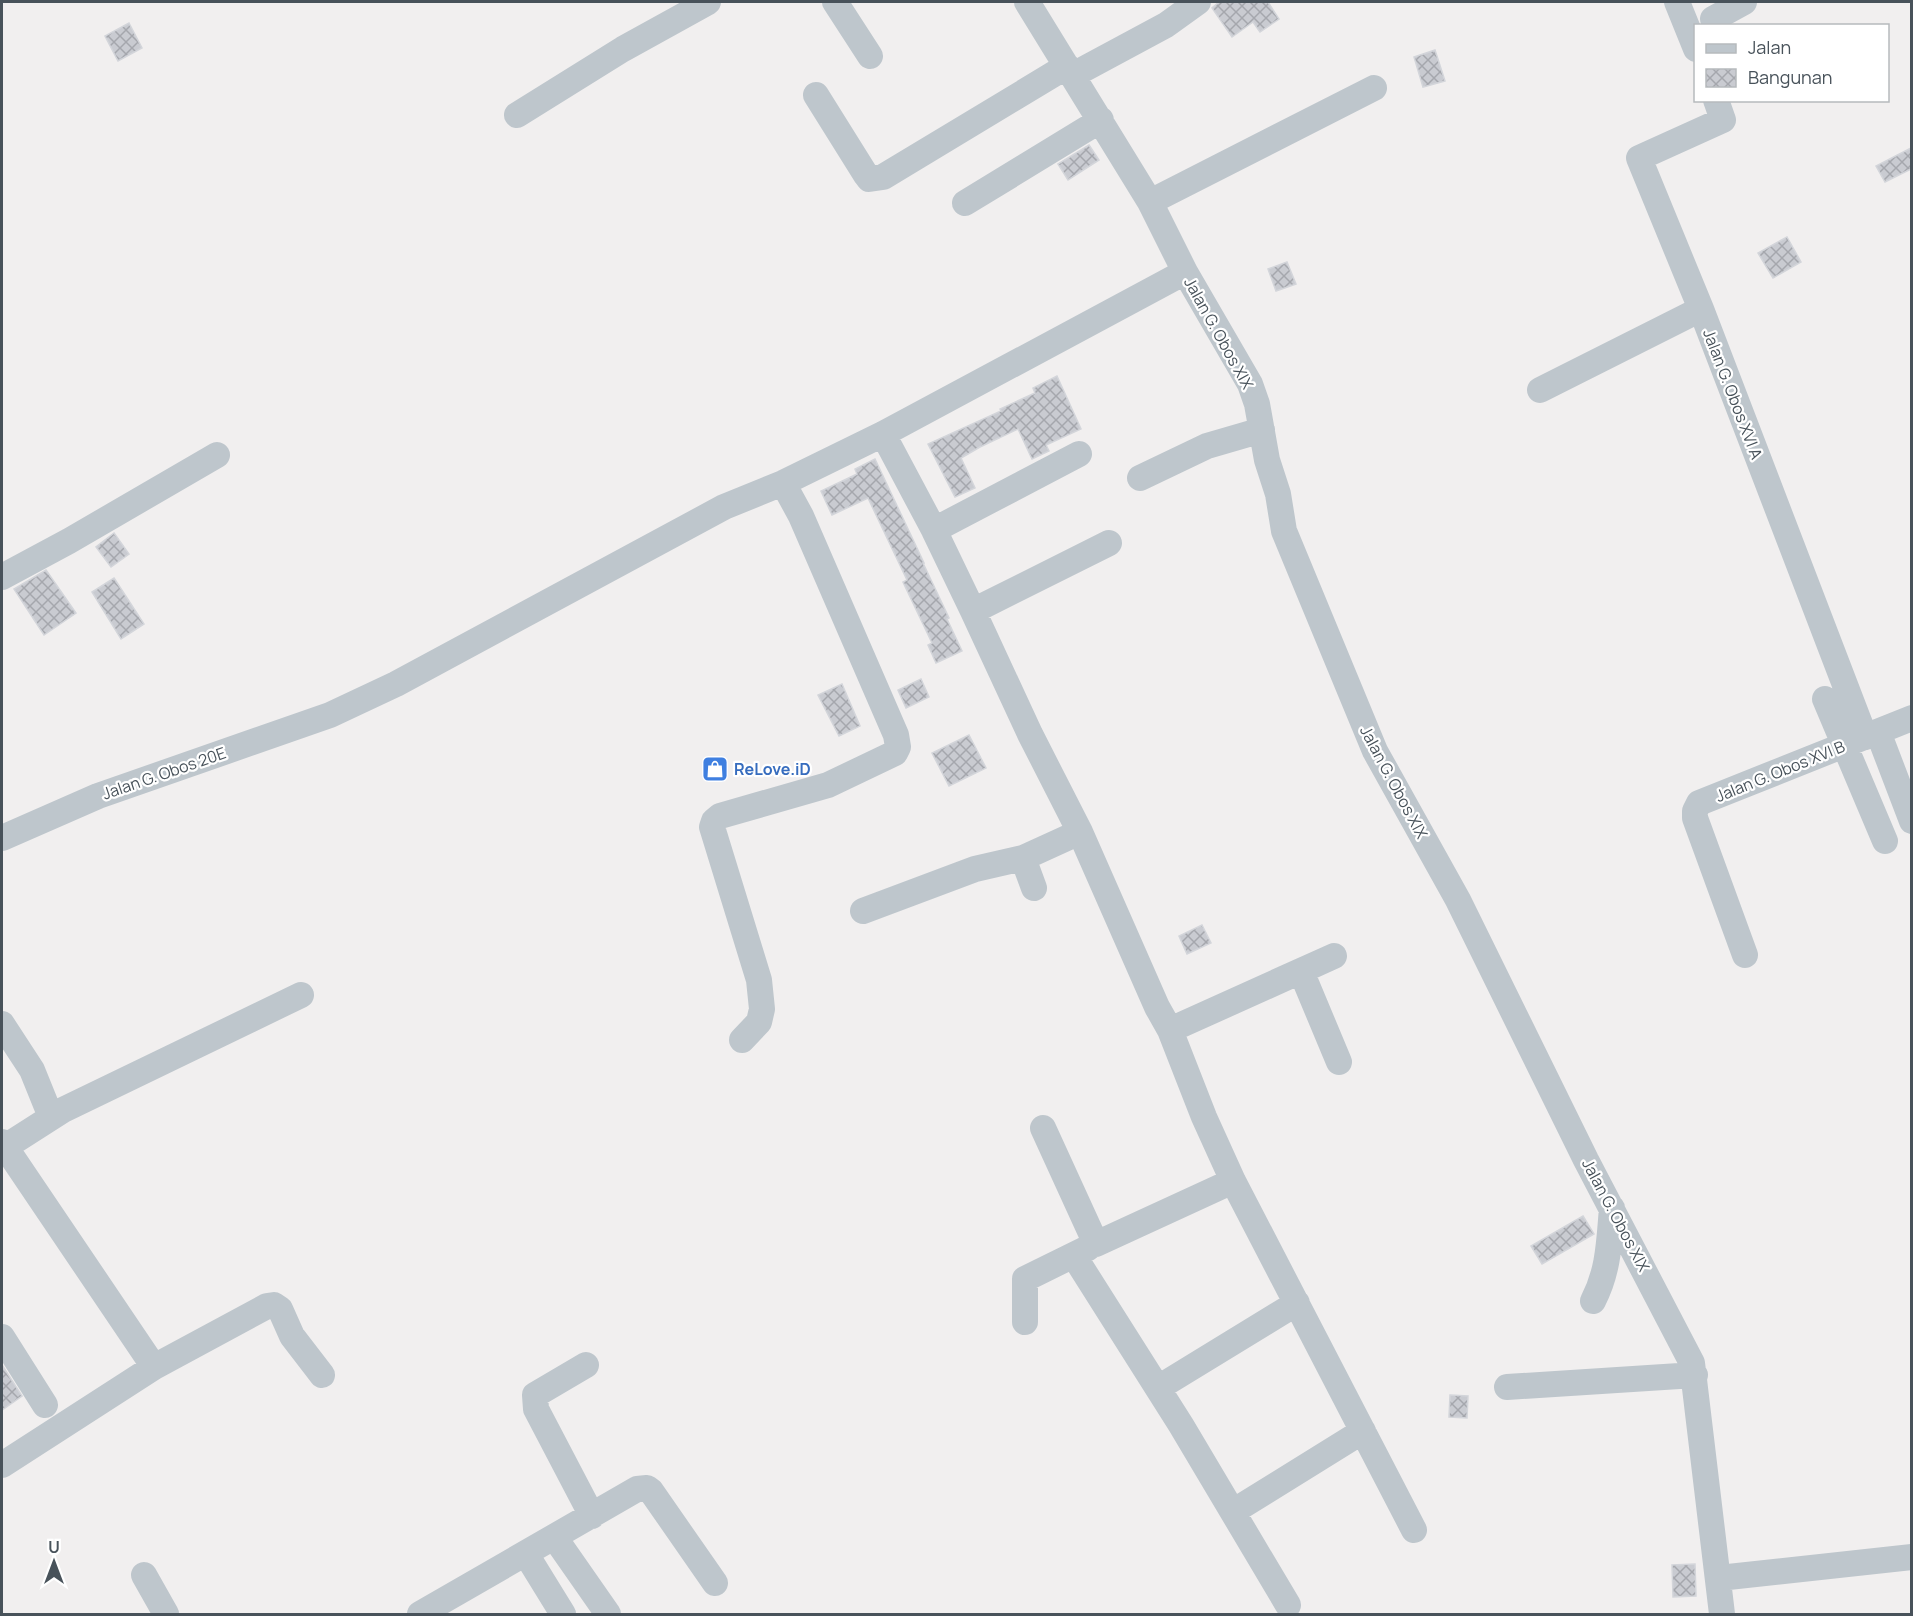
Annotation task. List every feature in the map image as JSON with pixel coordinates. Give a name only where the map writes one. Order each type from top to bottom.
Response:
[{"type":"street","points":[[517,115],[623,49],[708,2]]},
{"type":"street","points":[[835,2],[870,56]]},
{"type":"street","name":"Jalan G. Obos XIX","points":[[1028,2],[1150,202],[1185,272],[1250,384],[1257,404],[1267,460],[1278,494],[1284,531],[1375,751],[1458,900],[1612,1208],[1687,1351],[1695,1375],[1722,1614]]},
{"type":"street","points":[[816,95],[866,175],[869,179],[875,179],[883,177],[1070,71],[1166,25],[1198,2]]},
{"type":"street","points":[[1677,2],[1694,46]]},
{"type":"street","points":[[1711,16],[1744,2]]},
{"type":"street","points":[[1150,202],[1374,88]]},
{"type":"street","name":"Jalan G. Obos XVI A","points":[[1717,102],[1723,120],[1639,158],[1701,309],[1862,738]]},
{"type":"street","points":[[965,202],[1101,120]]},
{"type":"street","name":"Jalan G. Obos 20E","points":[[2,838],[98,796],[330,714],[396,684],[724,507],[783,483],[882,434],[1185,272]]},
{"type":"street","points":[[1540,390],[1701,309]]},
{"type":"street","points":[[1140,478],[1207,446],[1262,430]]},
{"type":"street","points":[[882,434],[934,530],[1030,734],[1080,832],[1157,1007],[1170,1030],[1204,1117],[1233,1181],[1414,1530]]},
{"type":"street","points":[[934,530],[1079,454]]},
{"type":"street","points":[[2,577],[217,455]]},
{"type":"street","points":[[742,1040],[759,1022],[762,1009],[759,980],[712,827],[714,821],[720,816],[828,785],[895,753],[898,747],[896,735],[882,700],[801,516],[783,483]]},
{"type":"street","points":[[974,611],[1109,543]]},
{"type":"street","points":[[1826,699],[1862,738],[1911,821]]},
{"type":"street","name":"Jalan G. Obos XVI B","points":[[1745,955],[1695,818],[1695,811],[1699,803],[1911,718]]},
{"type":"street","points":[[1862,738],[1885,841]]},
{"type":"street","points":[[863,911],[975,869],[1023,858],[1080,832]]},
{"type":"street","points":[[1023,858],[1034,888]]},
{"type":"street","points":[[1170,1030],[1334,957]]},
{"type":"street","points":[[1301,971],[1339,1062]]},
{"type":"street","points":[[154,1367],[3,1146],[51,1117],[125,1078],[300,995]]},
{"type":"street","points":[[2,1024],[32,1070],[51,1117]]},
{"type":"street","points":[[1043,1128],[1085,1250],[1158,1388],[1234,1511],[1288,1605]]},
{"type":"street","points":[[1025,1322],[1025,1279],[1233,1181]]},
{"type":"street","points":[[1593,1301],[1602,1283],[1607,1265],[1612,1208]]},
{"type":"street","points":[[1158,1388],[1297,1303]]},
{"type":"street","points":[[2,1465],[154,1367],[270,1305],[280,1308],[292,1336],[322,1375]]},
{"type":"street","points":[[2,1337],[45,1405]]},
{"type":"street","points":[[586,1365],[535,1395],[534,1400],[591,1516]]},
{"type":"street","points":[[1507,1387],[1695,1375]]},
{"type":"street","points":[[1234,1511],[1363,1431]]},
{"type":"street","points":[[420,1614],[448,1608],[526,1554],[637,1489],[647,1488],[651,1491],[714,1583]]},
{"type":"street","points":[[555,1538],[608,1614]]},
{"type":"street","points":[[526,1554],[563,1614]]},
{"type":"street","points":[[1719,1578],[1911,1557]]},
{"type":"street","points":[[144,1575],[166,1614]]},
{"type":"building","points":[[1219,2],[1268,2],[1279,19],[1260,32],[1253,22],[1232,37],[1212,8]]},
{"type":"building","points":[[129,23],[142,48],[118,61],[105,36]]},
{"type":"building","points":[[1435,50],[1445,81],[1423,87],[1414,57]]},
{"type":"building","points":[[1089,145],[1099,160],[1068,180],[1058,164]]},
{"type":"building","points":[[1911,148],[1911,169],[1885,182],[1876,166]]},
{"type":"building","points":[[1787,237],[1801,262],[1773,278],[1758,253]]},
{"type":"building","points":[[1287,262],[1296,284],[1276,291],[1268,269]]},
{"type":"building","points":[[1057,376],[1081,429],[1046,445],[1049,451],[1032,459],[1018,429],[980,447],[961,458],[975,488],[955,497],[928,444],[1001,411],[1000,409],[1035,393],[1033,388]]},
{"type":"building","points":[[875,459],[962,651],[936,663],[928,645],[932,643],[903,582],[907,580],[868,498],[832,515],[821,491],[857,474],[855,469]]},
{"type":"building","points":[[114,533],[129,554],[111,567],[96,547]]},
{"type":"building","points":[[46,570],[76,613],[44,635],[14,589]]},
{"type":"building","points":[[114,578],[144,624],[121,639],[92,592]]},
{"type":"building","points":[[921,679],[929,697],[906,708],[898,690]]},
{"type":"building","points":[[842,684],[860,726],[839,736],[818,695]]},
{"type":"building","points":[[969,735],[986,768],[949,786],[932,753]]},
{"type":"building","points":[[1202,925],[1211,943],[1187,954],[1179,936]]},
{"type":"building","points":[[1583,1216],[1594,1234],[1542,1264],[1531,1246]]},
{"type":"building","points":[[2,1365],[22,1396],[2,1410]]},
{"type":"building","points":[[1450,1395],[1468,1396],[1467,1418],[1449,1417]]},
{"type":"building","points":[[1695,1564],[1696,1596],[1673,1597],[1672,1565]]},
{"type":"place","name":"ReLove.iD","points":[[715,769]]}]
